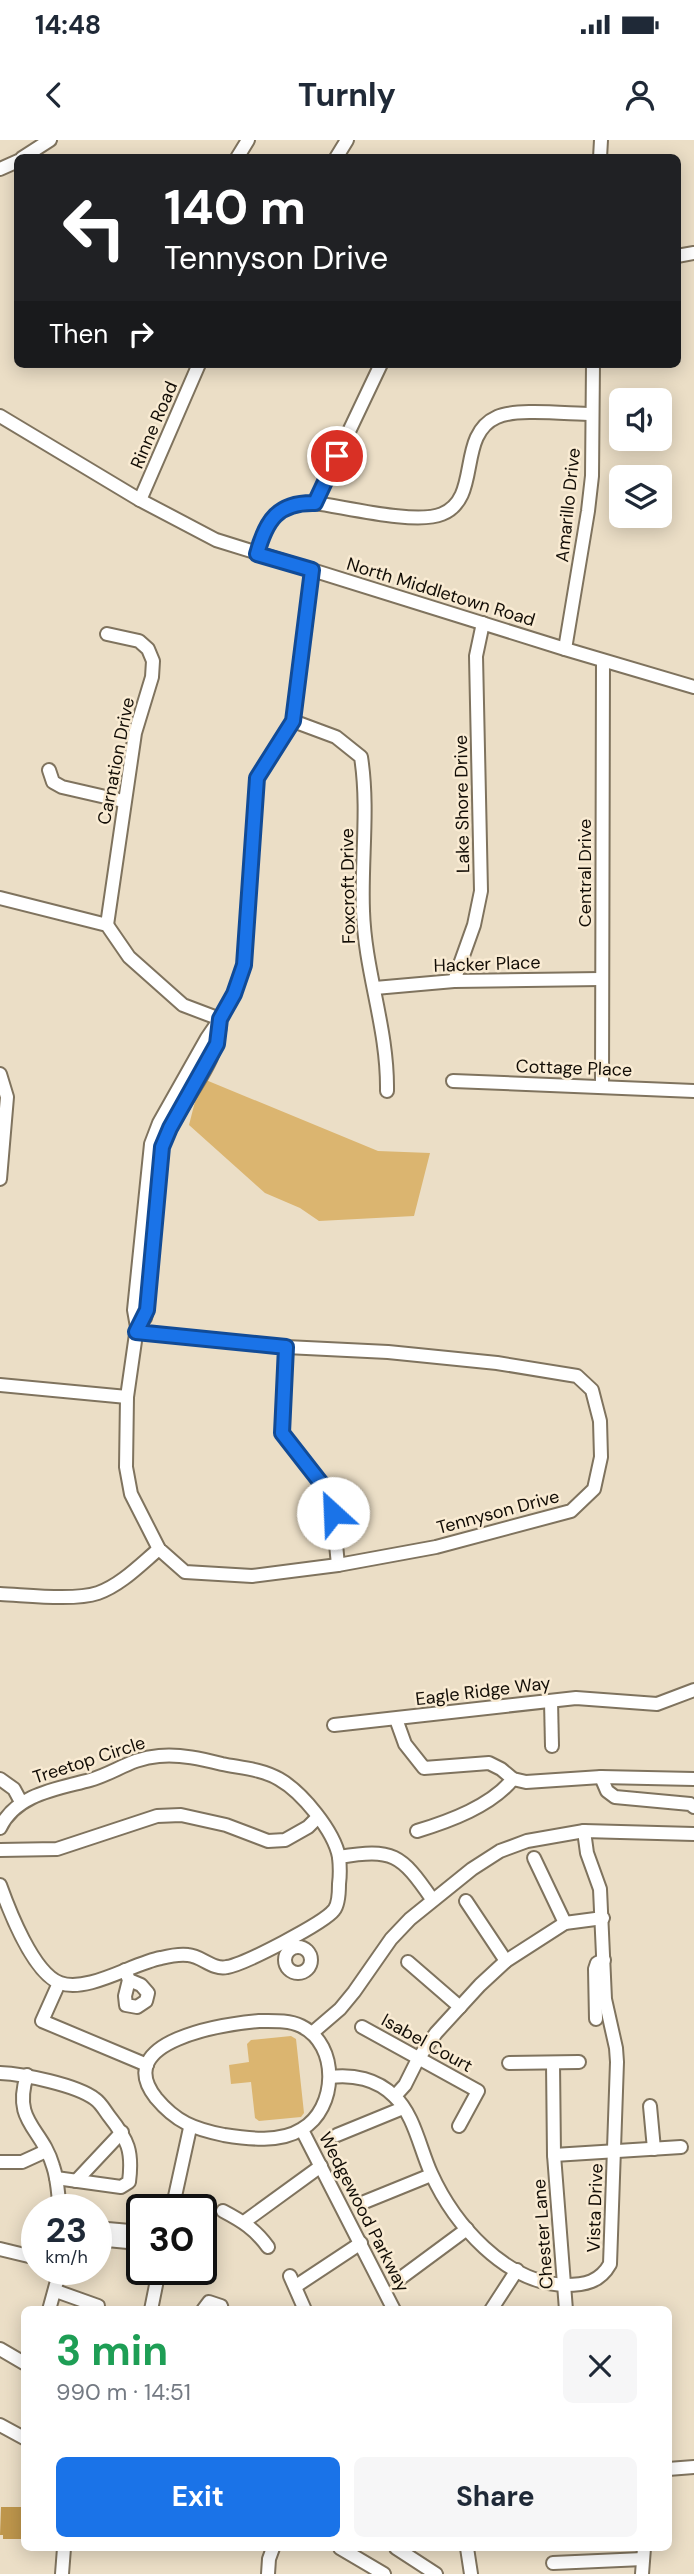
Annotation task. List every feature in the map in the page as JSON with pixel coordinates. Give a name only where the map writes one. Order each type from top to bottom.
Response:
[{"type":"street","points":[[28,154],[50,140]]},
{"type":"street","name":"Rinne Road","points":[[141,500],[195,368]]},
{"type":"street","points":[[315,503],[379,368]]},
{"type":"street","name":"Amarillo Drive","points":[[565,649],[592,476],[593,368]]},
{"type":"street","points":[[257,554],[263,532],[274,516],[285,507],[300,502],[422,519],[440,515],[453,508],[462,497],[473,444],[483,427],[496,417],[513,414],[592,414]]},
{"type":"street","name":"North Middletown Road","points":[[0,416],[141,500],[216,540],[694,687]]},
{"type":"street","name":"Tennyson Drive","points":[[137,1330],[286,1347],[388,1352],[484,1362],[576,1376],[592,1390],[600,1421],[601,1457],[594,1489],[571,1511],[436,1547],[338,1565],[252,1576],[185,1572],[159,1549],[131,1494],[126,1467],[127,1397],[137,1330],[147,1310],[162,1147],[217,1044],[220,1019],[234,994],[244,965],[257,778],[293,721],[312,570]]},
{"type":"street","name":"Lake Shore Drive","points":[[454,981],[474,925],[481,891],[476,656],[483,623]]},
{"type":"street","name":"Carnation Drive","points":[[107,634],[139,641],[148,649],[153,661],[152,677],[135,733],[107,925]]},
{"type":"street","name":"Central Drive","points":[[602,1086],[603,661]]},
{"type":"street","name":"Foxcroft Drive","points":[[293,721],[336,737],[361,757],[365,782],[363,911],[367,956],[386,1043],[387,1091]]},
{"type":"street","points":[[49,770],[53,782],[62,788],[123,802]]},
{"type":"street","points":[[0,898],[107,925],[129,957],[183,1005],[220,1019]]},
{"type":"street","name":"Hacker Place","points":[[375,988],[454,981],[601,979]]},
{"type":"street","points":[[0,1074],[7,1097],[0,1180]]},
{"type":"street","name":"Cottage Place","points":[[453,1081],[694,1091]]},
{"type":"street","points":[[286,1347],[282,1433],[328,1492],[333,1513],[338,1565]]},
{"type":"street","points":[[0,1385],[127,1397]]},
{"type":"street","points":[[0,1594],[64,1597],[97,1593],[128,1576],[159,1549]]},
{"type":"street","name":"Eagle Ridge Way","points":[[694,1690],[657,1704],[576,1698],[396,1719],[405,1744],[424,1768],[489,1763],[513,1779],[526,1782],[601,1777],[694,1779]]},
{"type":"street","points":[[551,1701],[552,1746]]},
{"type":"street","points":[[334,1726],[396,1719]]},
{"type":"street","name":"Treetop Circle","points":[[0,1828],[5,1818],[21,1802],[40,1794],[96,1778],[130,1761],[160,1756],[190,1757],[264,1773],[293,1789],[318,1817],[338,1857],[340,1886],[334,1911],[289,1945],[227,1967],[213,1966],[189,1955],[160,1958],[127,1975],[74,1986],[59,1983]]},
{"type":"street","points":[[601,1777],[607,1791],[615,1797],[690,1804],[694,1807]]},
{"type":"street","points":[[0,1779],[15,1789],[21,1802]]},
{"type":"street","points":[[417,1831],[436,1825],[492,1798],[503,1792],[513,1779]]},
{"type":"street","points":[[0,1850],[57,1849],[157,1815],[181,1815],[226,1825],[268,1841],[285,1840],[308,1827],[318,1817]]},
{"type":"street","points":[[312,2033],[340,2009],[391,1939],[432,1899],[500,1851],[527,1840],[584,1831],[694,1834]]},
{"type":"street","name":"Vista Drive","points":[[330,2077],[359,2077],[380,2085],[395,2096],[403,2108],[431,2175],[449,2205],[467,2230],[492,2253],[517,2270],[547,2283],[564,2285],[593,2282],[605,2272],[610,2264],[617,2062],[605,1999],[600,1889],[587,1853],[584,1831]]},
{"type":"street","points":[[338,1857],[364,1852],[382,1853],[399,1859],[414,1872],[432,1899]]},
{"type":"street","points":[[534,1857],[565,1923]]},
{"type":"street","points":[[0,1885],[17,1931],[51,1977],[59,1983],[42,2021],[147,2065]]},
{"type":"street","points":[[466,1901],[506,1961]]},
{"type":"street","points":[[395,2096],[405,2085],[418,2059],[436,2033],[506,1961],[565,1923],[603,1918]]},
{"type":"street","points":[[596,2019],[595,1969],[597,1963],[604,1961]]},
{"type":"street","points":[[408,1962],[460,2007]]},
{"type":"street","points":[[259,2021],[287,2022],[312,2033],[324,2050],[330,2077],[325,2105],[317,2118],[302,2130],[286,2136],[240,2138],[190,2128],[156,2098],[147,2083],[147,2065],[156,2051],[193,2033],[226,2024],[259,2021]]},
{"type":"street","name":"Isabel Court","points":[[362,2027],[478,2091],[459,2126]]},
{"type":"street","points":[[509,2063],[579,2062]]},
{"type":"street","name":"Chester Lane","points":[[553,2063],[555,2155],[566,2306]]},
{"type":"street","points":[[0,2073],[27,2075],[83,2093],[96,2100],[122,2132],[130,2148],[129,2182],[121,2187],[56,2178]]},
{"type":"street","points":[[27,2075],[21,2094],[24,2113],[53,2164],[58,2194]]},
{"type":"street","points":[[650,2106],[654,2149]]},
{"type":"street","points":[[337,2135],[403,2108]]},
{"type":"street","points":[[176,2194],[190,2128]]},
{"type":"street","name":"Wedgewood Parkway","points":[[302,2130],[392,2306]]},
{"type":"street","points":[[76,2181],[122,2132]]},
{"type":"street","name":"Chester Lane","points":[[555,2155],[681,2147]]},
{"type":"street","points":[[0,2162],[22,2162],[46,2151]]},
{"type":"street","points":[[244,2222],[321,2166]]},
{"type":"street","points":[[362,2203],[431,2175]]},
{"type":"street","points":[[223,2211],[257,2232],[268,2246]]},
{"type":"street","points":[[398,2280],[467,2230]]},
{"type":"street","points":[[303,2306],[293,2281],[361,2244]]},
{"type":"street","points":[[0,2249],[21,2254]]},
{"type":"street","points":[[494,2306],[517,2270]]},
{"type":"street","points":[[50,2306],[57,2285]]},
{"type":"street","points":[[152,2306],[156,2285]]},
{"type":"street","points":[[56,2291],[98,2306]]},
{"type":"street","points":[[0,2349],[21,2361]]},
{"type":"street","points":[[0,2425],[21,2436]]},
{"type":"street","points":[[672,2469],[694,2467]]},
{"type":"street","points":[[62,2574],[64,2551]]},
{"type":"street","points":[[268,2574],[272,2551]]},
{"type":"street","points":[[345,2551],[384,2574]]},
{"type":"street","points":[[401,2551],[436,2574]]},
{"type":"street","points":[[467,2551],[471,2574]]},
{"type":"street","points":[[553,2564],[644,2554],[642,2574]]},
{"type":"shaded area","points":[[201,1078],[378,1151],[430,1153],[414,1216],[319,1221],[300,1208],[265,1193],[189,1125]]},
{"type":"shaded area","points":[[291,2036],[296,2039],[304,2113],[301,2117],[259,2121],[255,2118],[251,2082],[231,2084],[229,2065],[249,2062],[247,2044],[251,2040]]},
{"type":"shaded area","points":[[1,2507],[21,2507],[21,2539],[3,2539],[3,2535],[0,2535]]},
{"type":"route","points":[[333,1513],[328,1492],[282,1433],[286,1347],[136,1332],[147,1310],[162,1147],[217,1044],[220,1019],[234,994],[244,965],[257,778],[293,721],[312,570],[257,554],[263,532],[274,516],[285,507],[300,502],[315,503],[337,456]]}]
